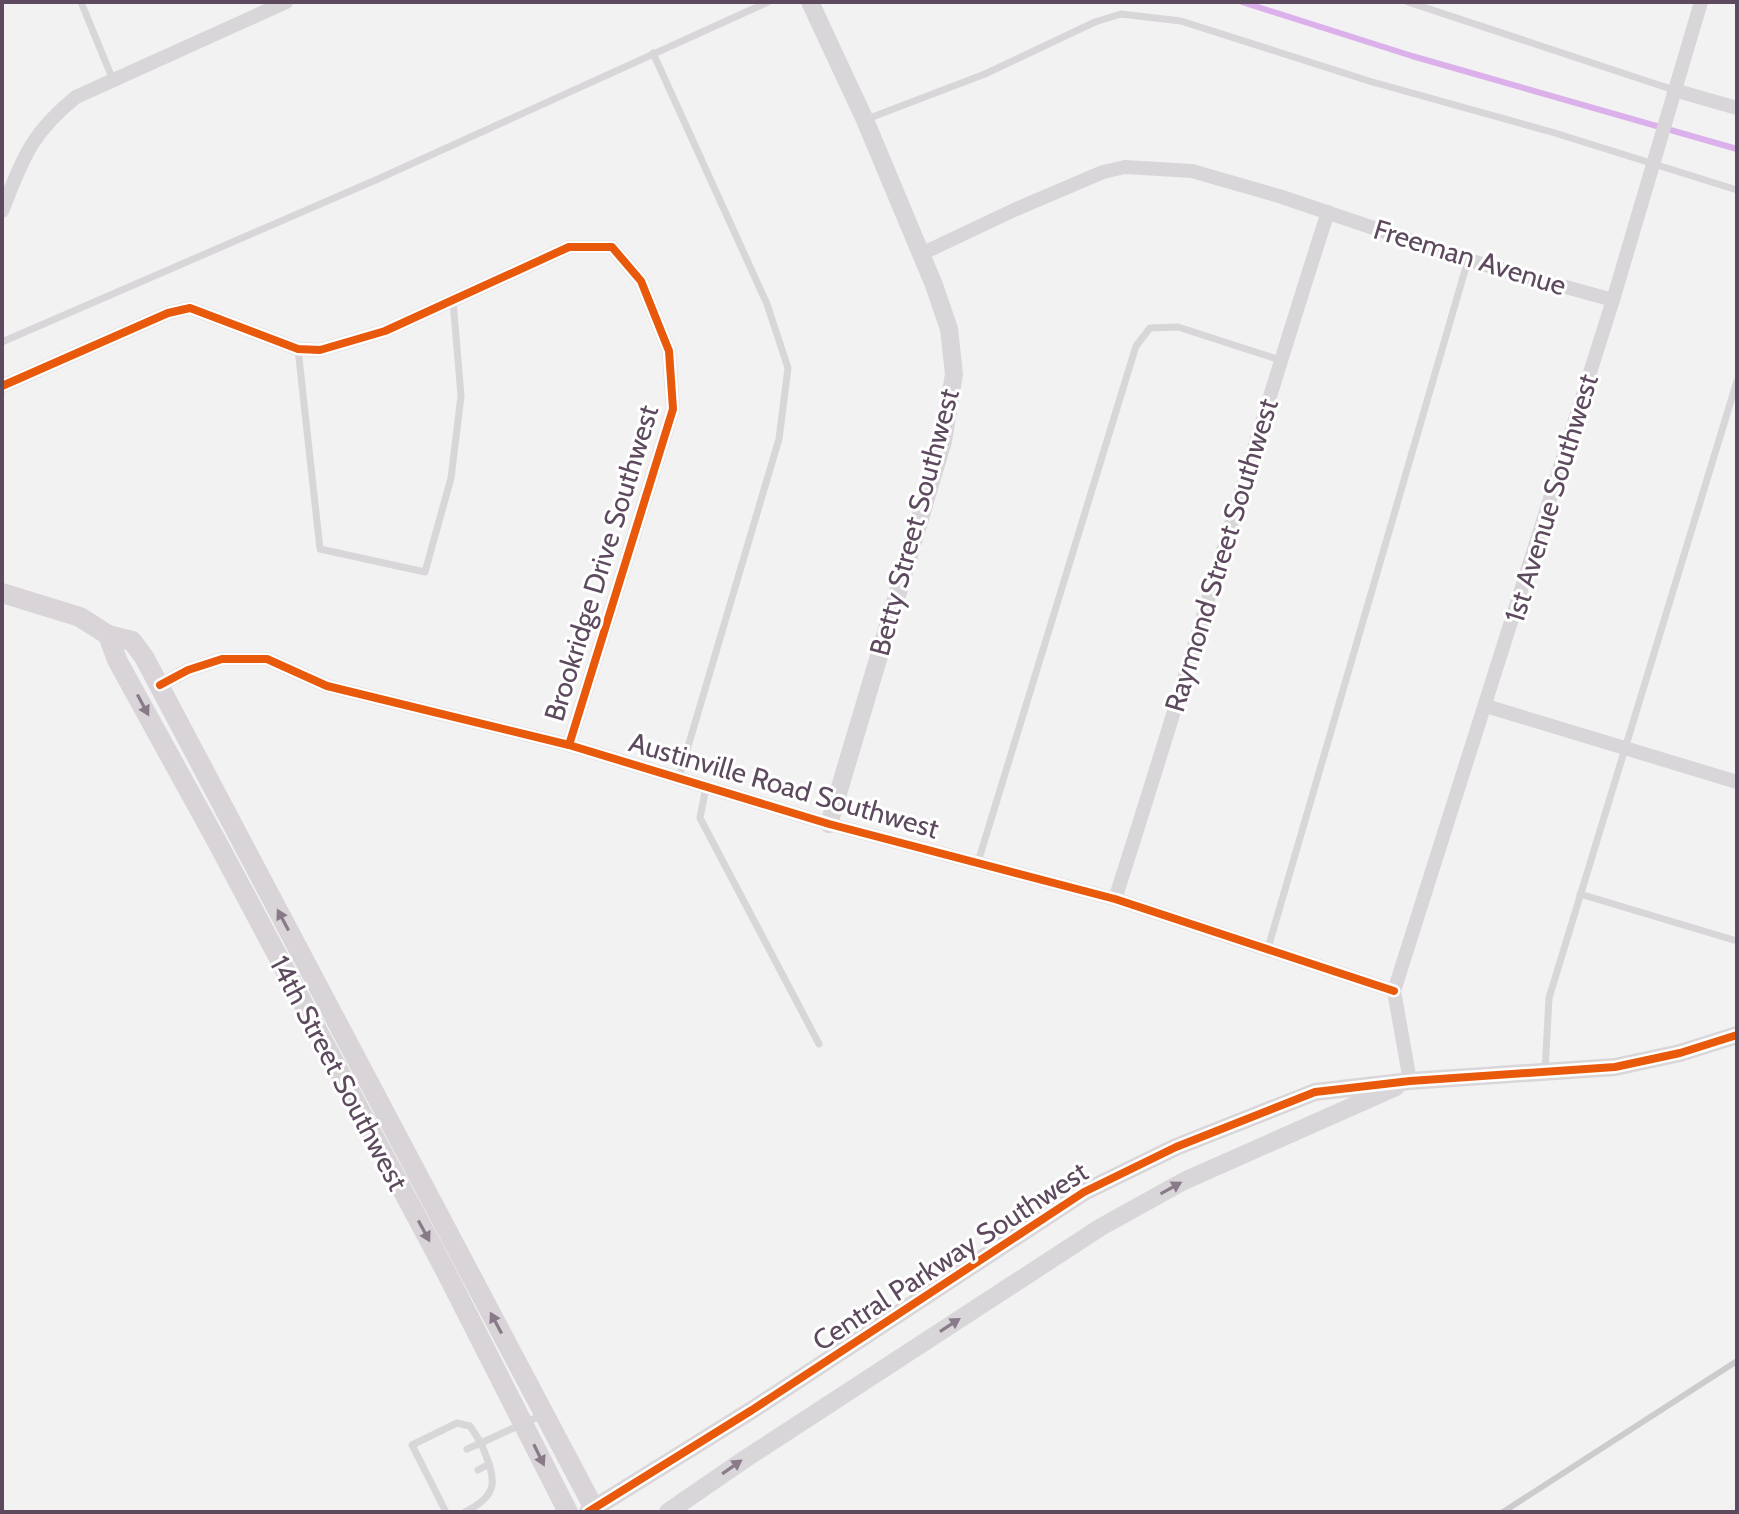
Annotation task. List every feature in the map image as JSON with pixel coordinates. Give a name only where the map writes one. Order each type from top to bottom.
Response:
[{"type":"main road","points":[[2,593],[64,610],[108,635],[132,641],[160,685]]},
{"type":"main road","name":"14th Street Southwest","points":[[108,635],[117,660],[216,840],[568,1512]]},
{"type":"main road","name":"14th Street Southwest","points":[[160,685],[593,1511]]},
{"type":"street","points":[[2,211],[29,146],[53,116],[76,97],[258,8],[286,2]]},
{"type":"street","name":"Betty Street Southwest","points":[[810,2],[865,120],[921,254],[949,329],[954,374],[943,441],[829,824]]},
{"type":"street","name":"1st Avenue Southwest","points":[[1394,991],[1613,300],[1701,2]]},
{"type":"street","points":[[1674,90],[1737,108]]},
{"type":"street","name":"Freeman Avenue","points":[[921,254],[1103,172],[1125,167],[1192,171],[1328,212],[1468,260],[1613,300]]},
{"type":"street","name":"Raymond Street Southwest","points":[[1115,899],[1328,212]]},
{"type":"street","name":"Brookridge Drive Southwest","points":[[2,386],[168,313],[190,308],[298,349],[320,350],[385,331],[569,247],[612,247],[641,281],[669,351],[673,409],[569,745]]},
{"type":"street","name":"Austinville Road Southwest","points":[[160,685],[188,670],[222,659],[267,659],[327,686],[569,745],[829,824],[1115,899],[1394,991]]},
{"type":"street","points":[[1486,706],[1737,782]]},
{"type":"street","points":[[1394,991],[1410,1081]]},
{"type":"street","name":"Central Parkway Southwest","points":[[593,1511],[1084,1192],[1176,1147],[1315,1092],[1410,1081],[1615,1067],[1680,1053],[1737,1035]]},
{"type":"street","name":"Central Parkway Southwest","points":[[668,1512],[1101,1227],[1184,1181],[1410,1081]]},
{"type":"lane","points":[[81,2],[113,80]]},
{"type":"lane","points":[[2,342],[378,179],[768,2]]},
{"type":"lane","points":[[1408,2],[1674,90]]},
{"type":"lane","points":[[865,120],[985,74],[1095,22],[1121,14],[1181,21],[1369,81],[1555,133],[1737,190]]},
{"type":"lane","points":[[653,53],[767,304],[788,368],[779,439],[678,779]]},
{"type":"lane","points":[[1268,948],[1468,260]]},
{"type":"lane","points":[[298,349],[320,549],[425,572],[451,478],[461,396],[453,301]]},
{"type":"lane","points":[[978,862],[1136,346],[1150,328],[1178,327],[1280,360]]},
{"type":"lane","points":[[1545,1073],[1549,998],[1737,381]]},
{"type":"lane","points":[[706,787],[700,818],[819,1044]]},
{"type":"lane","points":[[1580,894],[1737,941]]},
{"type":"lane","points":[[467,1449],[544,1414]]},
{"type":"lane","points":[[446,1512],[427,1468],[412,1445],[457,1423],[470,1426],[481,1443],[492,1479],[486,1502],[465,1512]]},
{"type":"lane","points":[[478,1470],[489,1464]]},
{"type":"waterway","points":[[1242,2],[1412,56],[1737,149]]},
{"type":"railway","points":[[1503,1512],[1737,1361]]},
{"type":"cycle path","points":[[2,386],[168,313],[190,308],[298,349],[320,350],[385,331],[569,247],[612,247],[641,281],[669,351],[673,409],[569,745]]},
{"type":"cycle path","points":[[160,685],[188,670],[222,659],[267,659],[327,686],[569,745],[829,824],[1115,899],[1394,991]]},
{"type":"cycle path","points":[[588,1512],[752,1410],[1084,1192],[1176,1147],[1315,1092],[1410,1081],[1615,1067],[1680,1053],[1737,1035]]}]
